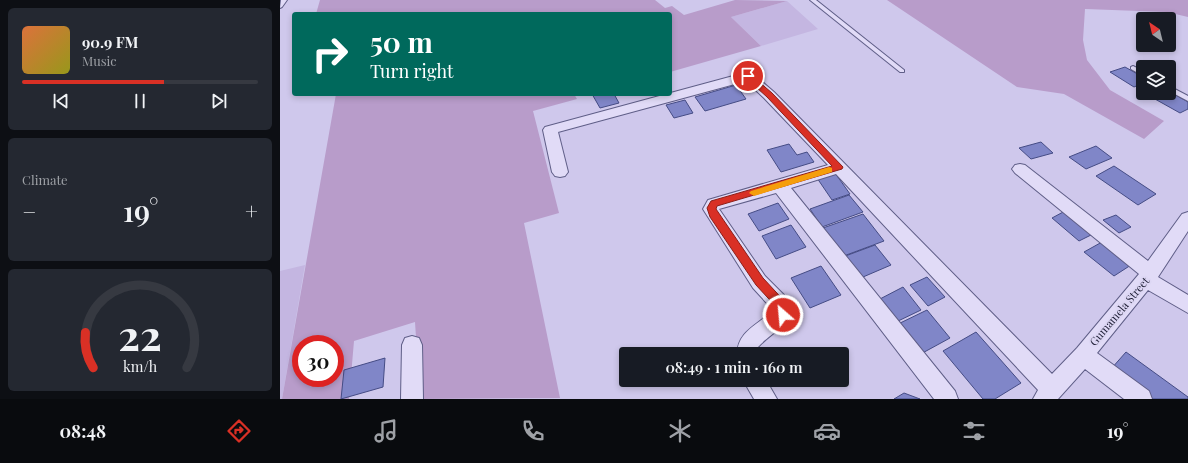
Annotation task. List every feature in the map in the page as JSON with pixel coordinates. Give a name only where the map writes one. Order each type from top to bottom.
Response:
[{"type":"street","points":[[560,172],[550,130],[748,76],[769,95],[838,167],[1048,394]]},
{"type":"street","points":[[747,347],[751,339],[778,321],[783,315],[784,308],[759,282],[714,215],[711,208],[714,204],[780,186],[838,167]]},
{"type":"street","points":[[1020,169],[1148,276],[1188,305]]},
{"type":"street","points":[[780,186],[947,399]]},
{"type":"street","name":"Gumamela Street","points":[[1048,394],[1084,355],[1148,276],[1188,218]]},
{"type":"street","points":[[412,345],[412,399]]},
{"type":"street","points":[[1084,355],[1141,399]]},
{"type":"street","points":[[758,387],[766,399]]},
{"type":"lane","points":[[280,6],[284,0]]},
{"type":"lane","points":[[813,0],[902,71]]},
{"type":"lane","points":[[1176,92],[1188,99]]},
{"type":"shaded area","points":[[320,0],[655,0],[665,8],[672,6],[684,15],[735,0],[787,1],[731,17],[761,46],[672,71],[672,12],[317,12]]},
{"type":"shaded area","points":[[887,0],[1188,0],[1188,17],[1176,14],[1176,12],[1085,9],[1083,40],[1087,60],[1110,90],[1164,121],[1144,139],[1064,94],[1017,87]]},
{"type":"shaded area","points":[[787,1],[818,29],[761,46],[731,17]]},
{"type":"shaded area","points":[[336,96],[575,96],[577,99],[533,111],[559,213],[524,223],[560,398],[420,399],[415,322],[354,341],[349,399],[282,399],[292,343],[292,387],[344,387],[344,335],[293,335]]},
{"type":"shaded area","points":[[305,265],[282,399],[280,399],[280,271]]},
{"type":"building","points":[[1125,67],[1136,73],[1136,86],[1134,87],[1110,72]]},
{"type":"building","points":[[736,85],[746,99],[705,111],[695,97]]},
{"type":"building","points":[[1176,95],[1188,102],[1188,109],[1180,113],[1157,100],[1176,100]]},
{"type":"building","points":[[593,96],[615,96],[619,103],[600,108]]},
{"type":"building","points":[[685,100],[693,113],[674,118],[666,105]]},
{"type":"building","points":[[1041,142],[1053,153],[1031,159],[1019,148]]},
{"type":"building","points":[[789,144],[797,155],[807,152],[814,162],[781,172],[767,150]]},
{"type":"building","points":[[1096,146],[1112,158],[1086,169],[1069,157]]},
{"type":"building","points":[[1114,166],[1156,194],[1138,205],[1096,176]]},
{"type":"building","points":[[835,173],[850,194],[832,200],[817,178]]},
{"type":"building","points":[[849,195],[863,212],[822,227],[810,209]]},
{"type":"building","points":[[778,203],[789,219],[759,231],[748,214]]},
{"type":"building","points":[[1065,211],[1093,234],[1079,241],[1052,218]]},
{"type":"building","points":[[863,214],[884,241],[841,257],[820,229]]},
{"type":"building","points":[[1116,215],[1131,227],[1119,233],[1103,220]]},
{"type":"building","points":[[791,225],[806,247],[776,259],[762,236]]},
{"type":"building","points":[[1102,242],[1131,265],[1114,276],[1084,252]]},
{"type":"building","points":[[875,245],[891,265],[856,280],[840,258]]},
{"type":"building","points":[[821,266],[841,295],[810,308],[791,278]]},
{"type":"building","points":[[927,277],[945,297],[928,306],[910,285]]},
{"type":"building","points":[[903,287],[921,310],[896,322],[878,300]]},
{"type":"building","points":[[927,310],[950,338],[917,356],[894,326]]},
{"type":"building","points":[[976,332],[1021,383],[995,399],[983,399],[943,351]]},
{"type":"building","points":[[1126,352],[1188,397],[1188,399],[1150,399],[1111,369]]},
{"type":"building","points":[[385,358],[383,387],[341,399],[342,387],[344,387],[344,370]]},
{"type":"building","points":[[904,393],[920,399],[894,399]]},
{"type":"slow traffic","points":[[754,193],[829,170]]},
{"type":"route","points":[[748,76],[769,95],[838,167],[780,186],[714,204],[711,208],[714,215],[759,282],[784,308],[783,315]]}]
